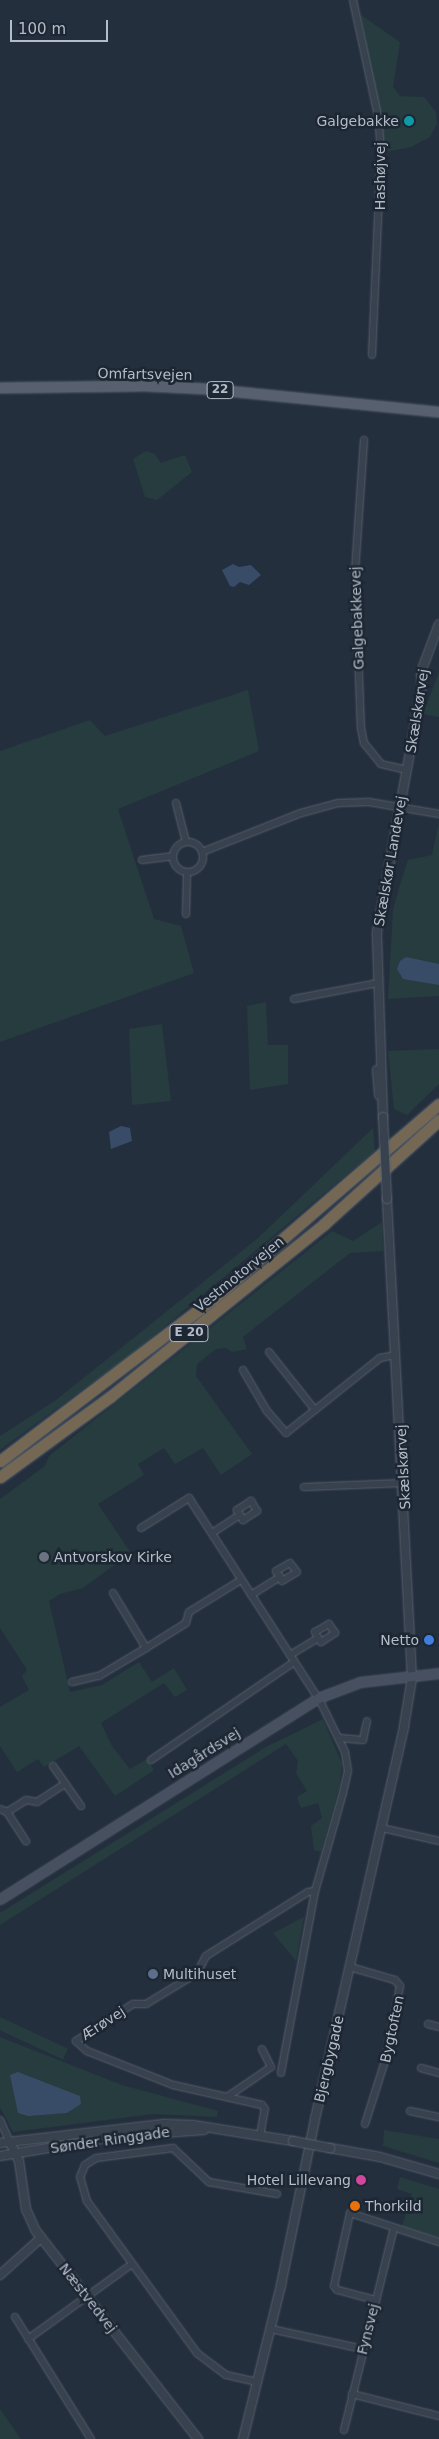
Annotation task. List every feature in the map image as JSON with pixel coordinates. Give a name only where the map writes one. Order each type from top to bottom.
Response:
[{"type":"highway","name":"Vestmotorvejen","points":[[0,1461],[213,1299],[430,1112],[439,1102]]},
{"type":"highway","name":"Vestmotorvejen","points":[[0,1477],[111,1396],[316,1230],[439,1120]]},
{"type":"main road","name":"Omfartsvejen","points":[[0,388],[145,386],[208,389],[439,412]]},
{"type":"main road","name":"Idagårdsvej","points":[[0,1899],[318,1698],[360,1682],[412,1678],[439,1673]]},
{"type":"street","name":"Hashøjvej","points":[[353,0],[378,116],[381,149],[372,355]]},
{"type":"street","name":"Galgebakkevej","points":[[364,440],[355,574],[361,728],[364,743],[381,764],[407,770]]},
{"type":"street","name":"Skælskørvej","points":[[407,770],[422,687],[421,672],[439,624]]},
{"type":"street","name":"Skælskør Landevej","points":[[390,1256],[382,1115],[377,1074],[379,1054],[377,932],[407,770]]},
{"type":"street","points":[[202,852],[301,812],[338,802],[369,802],[400,809],[439,814]]},
{"type":"street","points":[[176,803],[186,842]]},
{"type":"street","points":[[186,842],[196,844],[202,852],[200,866],[187,872],[178,868],[173,856],[177,847],[186,842]]},
{"type":"street","points":[[142,860],[173,856]]},
{"type":"street","points":[[186,914],[187,872]]},
{"type":"street","points":[[294,999],[378,983]]},
{"type":"street","name":"Skælskørvej","points":[[390,1256],[404,1483],[412,1678]]},
{"type":"street","points":[[269,1352],[315,1410]]},
{"type":"street","points":[[243,1370],[267,1411],[286,1433],[380,1358],[395,1355]]},
{"type":"street","points":[[304,1487],[404,1483]]},
{"type":"street","points":[[141,1528],[189,1498],[318,1698],[339,1738],[348,1771],[315,1891],[281,2072]]},
{"type":"street","points":[[212,1533],[240,1515]]},
{"type":"street","points":[[251,1595],[280,1577]]},
{"type":"street","points":[[72,1682],[99,1676],[146,1648],[186,1623],[189,1612],[241,1580]]},
{"type":"street","points":[[113,1593],[146,1648]]},
{"type":"street","points":[[290,1655],[318,1638]]},
{"type":"street","points":[[151,1760],[294,1662]]},
{"type":"street","name":"Bjergbygade","points":[[243,2439],[271,2329],[382,1828],[412,1678]]},
{"type":"street","points":[[339,1738],[363,1740],[367,1721]]},
{"type":"street","points":[[53,1766],[81,1806]]},
{"type":"street","points":[[26,1841],[3,1810],[26,1800],[37,1802],[65,1784]]},
{"type":"street","points":[[382,1828],[439,1841]]},
{"type":"street","name":"Ærøvej","points":[[260,2136],[263,2106],[173,2085],[87,2051],[76,2041],[133,2004],[146,2004],[197,1973],[206,1956],[308,1892],[315,1891]]},
{"type":"street","name":"Bygtoften","points":[[350,1967],[395,1980],[400,1986],[385,2061],[365,2124]]},
{"type":"street","points":[[428,2024],[439,2027]]},
{"type":"street","points":[[227,2097],[271,2067],[262,2049]]},
{"type":"street","points":[[421,2068],[439,2073]]},
{"type":"street","points":[[410,2111],[439,2117]]},
{"type":"street","points":[[0,2120],[10,2142]]},
{"type":"street","name":"Sønder Ringgade","points":[[0,2143],[136,2126],[194,2125],[380,2157],[439,2174]]},
{"type":"street","name":"Sønder Ringgade","points":[[0,2156],[17,2155],[121,2136],[221,2130]]},
{"type":"street","name":"Næstvedvej","points":[[10,2142],[17,2155],[26,2209],[41,2238],[198,2439]]},
{"type":"street","points":[[257,2382],[226,2375],[202,2357],[132,2264],[83,2193],[81,2173],[91,2160],[173,2148],[209,2182],[277,2194]]},
{"type":"street","points":[[375,2300],[337,2290],[334,2286],[350,2213],[439,2242]]},
{"type":"street","name":"Fynsvej","points":[[344,2430],[394,2228]]},
{"type":"street","points":[[0,2275],[41,2238]]},
{"type":"street","points":[[28,2340],[132,2264]]},
{"type":"street","points":[[15,2318],[91,2439]]},
{"type":"street","points":[[271,2329],[363,2349]]},
{"type":"street","points":[[352,2394],[439,2416]]},
{"type":"green space","points":[[361,15],[400,42],[393,87],[400,96],[424,97],[436,112],[437,124],[430,137],[411,147],[385,152]]},
{"type":"green space","points":[[146,451],[155,454],[161,463],[185,455],[192,472],[157,500],[145,497],[133,459]]},
{"type":"green space","points":[[439,672],[439,717],[423,714]]},
{"type":"green space","points":[[248,690],[259,751],[118,809],[154,919],[181,926],[194,973],[0,1042],[0,751],[90,720],[105,736]]},
{"type":"green space","points":[[439,822],[439,996],[388,999],[393,910],[398,891],[408,860],[432,855]]},
{"type":"green space","points":[[266,1002],[268,1045],[288,1045],[288,1084],[250,1090],[247,1006]]},
{"type":"green space","points":[[162,1024],[171,1101],[132,1105],[129,1029]]},
{"type":"green space","points":[[439,1049],[439,1084],[407,1115],[394,1109],[388,1051]]},
{"type":"green space","points":[[373,1128],[375,1151],[133,1353],[0,1450],[0,1436],[56,1400],[257,1239]]},
{"type":"green space","points":[[382,1222],[383,1251],[350,1253],[243,1337],[247,1349],[232,1352],[226,1348],[216,1349],[197,1364],[196,1376],[252,1454],[221,1475],[203,1448],[175,1464],[164,1448],[138,1464],[144,1475],[98,1504],[131,1553],[83,1588],[60,1594],[49,1601],[70,1692],[102,1685],[139,1662],[152,1682],[174,1668],[187,1690],[175,1697],[164,1683],[101,1723],[112,1746],[130,1769],[147,1759],[154,1770],[115,1796],[79,1746],[44,1767],[38,1759],[17,1772],[0,1746],[0,1707],[29,1690],[22,1676],[27,1670],[0,1628],[0,1499],[45,1466],[49,1456],[332,1231],[353,1241]]},
{"type":"green space","points":[[323,1719],[342,1764],[340,1784],[321,1852],[314,1850],[311,1826],[322,1818],[318,1803],[301,1808],[297,1797],[307,1791],[296,1773],[298,1761],[286,1744],[0,1925],[0,1913],[266,1747]]},
{"type":"green space","points":[[304,1917],[296,1961],[273,1933]]},
{"type":"green space","points":[[0,2017],[68,2049],[63,2060],[0,2030]]},
{"type":"green space","points":[[0,2037],[122,2085],[218,2111],[217,2117],[153,2114],[13,2132],[0,2107]]},
{"type":"green space","points":[[384,2130],[439,2139],[439,2163],[383,2146]]},
{"type":"green space","points":[[400,2177],[439,2189],[439,2237],[402,2226],[412,2194],[397,2189]]},
{"type":"green space","points":[[0,2409],[21,2439],[0,2439]]},
{"type":"water","points":[[233,564],[239,567],[251,565],[261,575],[249,585],[240,582],[234,587],[230,586],[222,570]]},
{"type":"water","points":[[406,957],[439,964],[439,985],[403,979],[397,969],[400,961]]},
{"type":"water","points":[[121,1126],[130,1128],[132,1141],[111,1149],[109,1132]]},
{"type":"water","points":[[18,2072],[80,2096],[81,2104],[67,2113],[28,2116],[18,2113],[10,2075]]},
{"type":"place","name":"Galgebakke","points":[[409,121]]},
{"type":"place","name":"Antvorskov Kirke","points":[[44,1557]]},
{"type":"place","name":"Netto","points":[[429,1640]]},
{"type":"place","name":"Multihuset","points":[[153,1974]]},
{"type":"place","name":"Hotel Lillevang","points":[[361,2180]]},
{"type":"place","name":"Thorkild","points":[[355,2206]]}]
